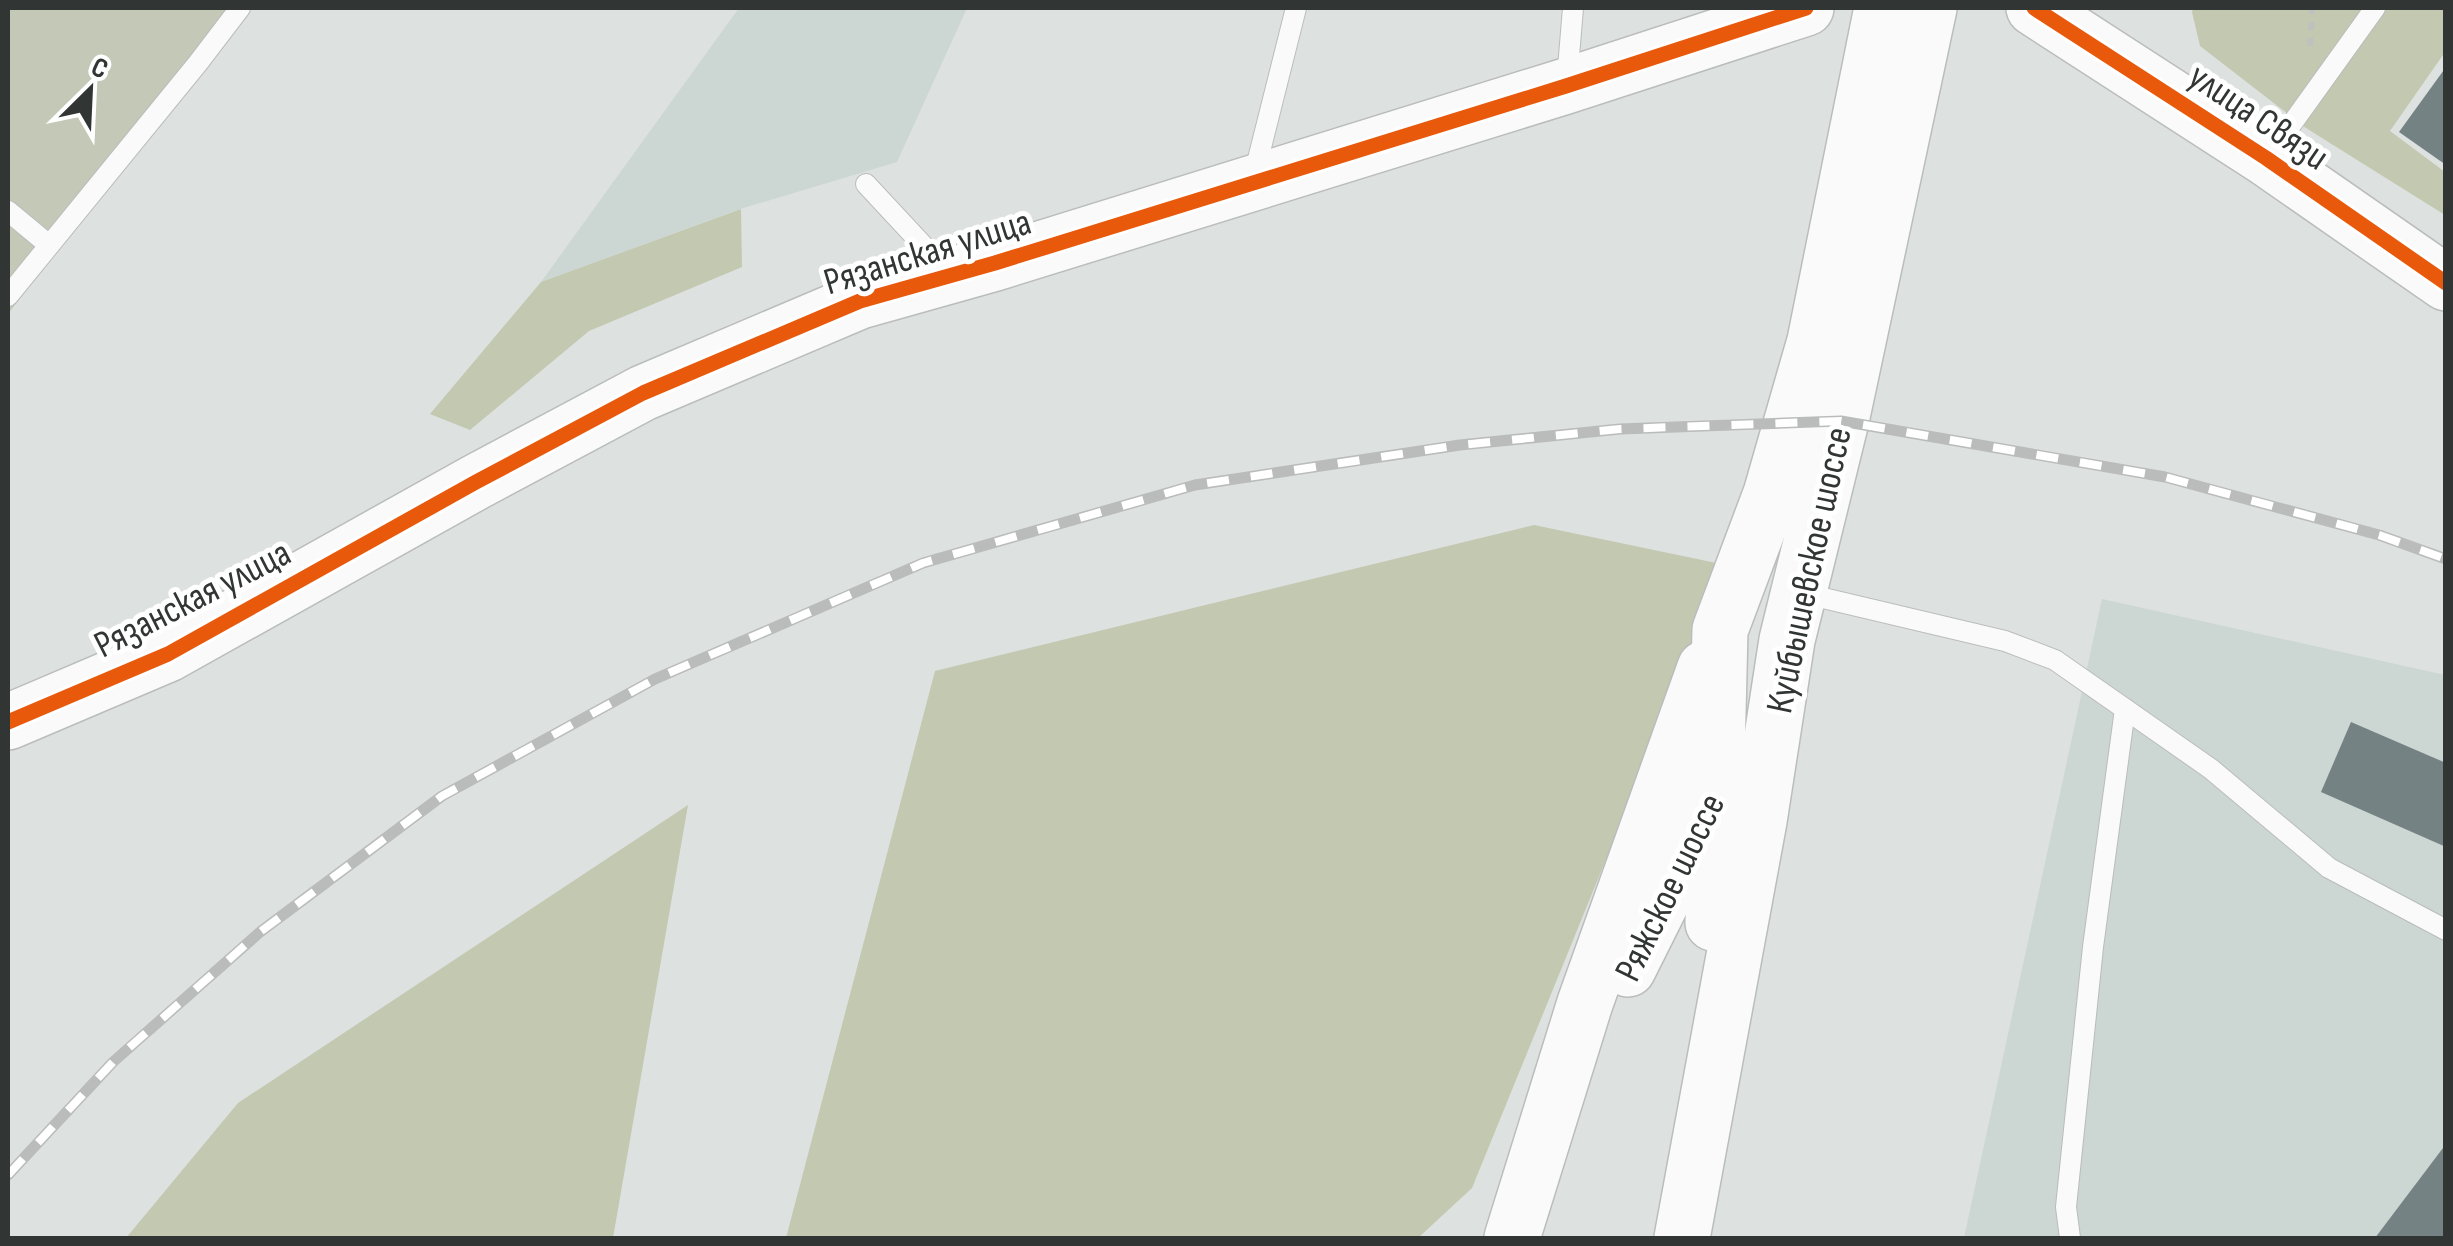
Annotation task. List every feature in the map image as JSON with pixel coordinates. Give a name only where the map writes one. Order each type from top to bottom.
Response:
[{"type":"main road","name":"Рязанская улица","points":[[8,722],[168,654],[643,393],[860,301],[1252,184],[1806,8]]},
{"type":"main road","name":"Куйбышевское шоссе","points":[[1699,1136],[1712,985],[1720,630],[1771,494],[1815,342],[1882,8]]},
{"type":"main road","name":"Куйбышевское шоссе","points":[[1682,1238],[1793,616],[1841,421],[1930,8]]},
{"type":"main road","name":"улица Связи","points":[[2034,8],[2266,158],[2446,283]]},
{"type":"main road","name":"Ряжское шоссе","points":[[1546,1132],[1716,792],[1793,616]]},
{"type":"main road","name":"Ряжское шоссе","points":[[1512,1238],[1585,1003],[1720,630]]},
{"type":"lane","points":[[8,296],[240,8]]},
{"type":"lane","points":[[1252,184],[1296,8]]},
{"type":"lane","points":[[1566,86],[1573,8]]},
{"type":"lane","points":[[2266,158],[2375,8]]},
{"type":"lane","points":[[866,184],[951,276]]},
{"type":"lane","points":[[8,211],[49,246]]},
{"type":"lane","points":[[1793,616],[2005,641],[2055,660],[2210,769],[2329,868],[2446,930]]},
{"type":"lane","points":[[2070,1238],[2066,1207],[2089,984],[2125,709]]},
{"type":"shaded area","points":[[739,8],[967,8],[897,162],[740,209],[541,282]]},
{"type":"shaded area","points":[[2102,599],[2445,675],[2445,1238],[1964,1238]]},
{"type":"green space","points":[[8,8],[240,8],[8,314]]},
{"type":"green space","points":[[2193,8],[2445,8],[2445,52],[2390,131],[2445,172],[2445,215],[2306,128],[2200,46]]},
{"type":"green space","points":[[741,209],[742,267],[589,331],[470,430],[430,414],[541,282]]},
{"type":"green space","points":[[1534,525],[1726,565],[1472,1188],[1418,1238],[786,1238],[935,671]]},
{"type":"green space","points":[[688,805],[613,1238],[126,1238],[238,1103]]},
{"type":"building","points":[[2446,67],[2446,165],[2399,132]]},
{"type":"building","points":[[2351,722],[2446,763],[2446,847],[2321,792]]},
{"type":"building","points":[[2446,1144],[2446,1238],[2375,1238]]},
{"type":"railway","points":[[8,1175],[113,1062],[260,932],[442,796],[655,679],[923,563],[1195,485],[1460,445],[1620,429],[1841,421],[2165,477],[2379,535],[2446,559]]},
{"type":"cycle path","points":[[8,722],[168,654],[643,393],[860,301],[995,263],[1806,8]]},
{"type":"cycle path","points":[[2034,8],[2266,158],[2446,283]]}]
